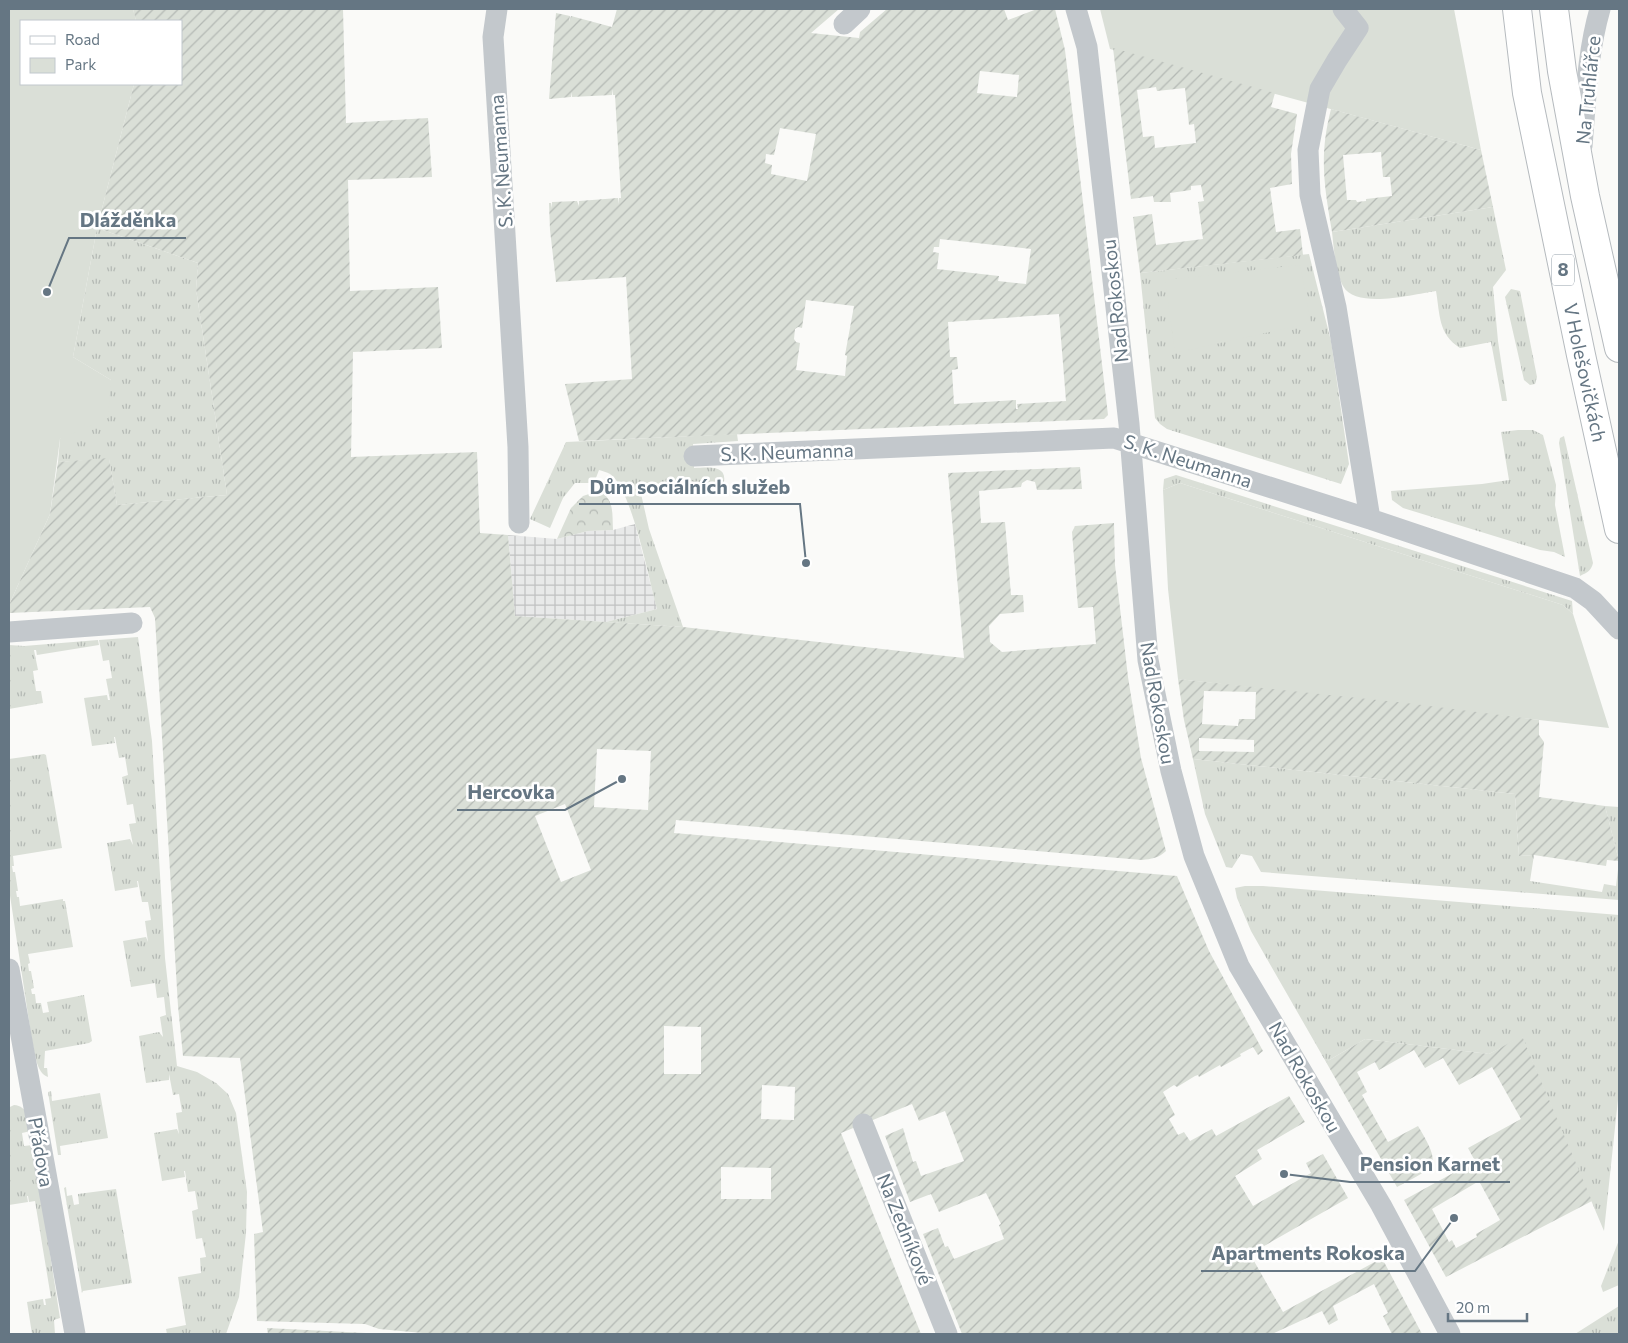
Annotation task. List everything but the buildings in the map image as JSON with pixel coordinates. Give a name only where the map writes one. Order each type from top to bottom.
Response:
[{"type":"main road","name":"V Holešovičkách","points":[[1517,9],[1527,93],[1619,529]]},
{"type":"main road","name":"V Holešovičkách","points":[[1554,9],[1562,71],[1580,172],[1619,348]]},
{"type":"street","name":"S. K. Neumanna","points":[[497,9],[493,37],[518,447],[519,523]]},
{"type":"street","points":[[844,24],[860,9]]},
{"type":"street","name":"Nad Rokoskou","points":[[1076,9],[1087,47],[1131,442],[1148,660],[1171,771],[1194,856],[1239,966],[1381,1205],[1450,1334]]},
{"type":"street","points":[[1343,9],[1358,28],[1320,89],[1308,150],[1310,195],[1336,307],[1370,519]]},
{"type":"street","name":"Na Truhlářce","points":[[1580,172],[1593,32],[1600,9]]},
{"type":"street","name":"S. K. Neumanna","points":[[694,456],[1114,438],[1370,519],[1575,588],[1593,601],[1619,629]]},
{"type":"street","points":[[9,632],[132,623]]},
{"type":"street","name":"Přádova","points":[[9,969],[75,1334]]},
{"type":"street","name":"Na Zedníkové","points":[[863,1124],[947,1334]]},
{"type":"shaded area","points":[[635,524],[657,609],[606,622],[515,616],[508,535],[557,539],[588,531],[613,530]]},
{"type":"green space","points":[[9,9],[133,9],[136,20],[20,20],[20,85],[134,85],[97,228],[73,357],[111,380],[108,418],[60,439],[50,514],[9,605]]},
{"type":"green space","points":[[133,9],[343,9],[346,123],[428,118],[432,177],[348,180],[350,291],[438,287],[442,348],[353,352],[351,457],[477,452],[480,533],[508,535],[515,616],[683,627],[964,658],[948,473],[1080,467],[1082,489],[1037,490],[1035,482],[1027,480],[1022,483],[1021,487],[979,491],[981,523],[1005,522],[1011,595],[1023,595],[1024,612],[1000,614],[989,626],[990,642],[1002,652],[1096,644],[1093,607],[1078,608],[1072,532],[1075,526],[1114,523],[1115,565],[1128,677],[1141,758],[1166,851],[1158,857],[1142,860],[676,820],[674,833],[1177,876],[1209,951],[1263,1051],[1258,1055],[1253,1047],[1221,1067],[1220,1065],[1199,1077],[1198,1075],[1195,1076],[1177,1087],[1174,1085],[1163,1092],[1175,1115],[1169,1119],[1178,1135],[1184,1132],[1190,1141],[1212,1129],[1216,1136],[1289,1096],[1305,1122],[1257,1150],[1262,1159],[1235,1176],[1253,1206],[1311,1173],[1306,1163],[1323,1154],[1348,1198],[1250,1254],[1283,1312],[1382,1258],[1422,1334],[1392,1334],[1383,1316],[1388,1313],[1374,1284],[1333,1306],[1338,1320],[1329,1325],[1322,1311],[1272,1334],[962,1334],[923,1234],[938,1228],[945,1247],[948,1246],[954,1259],[1004,1239],[999,1225],[1001,1224],[986,1193],[939,1212],[931,1194],[910,1202],[885,1136],[903,1128],[913,1162],[916,1161],[921,1176],[964,1161],[945,1111],[919,1121],[912,1104],[841,1133],[921,1334],[433,1334],[379,1329],[365,1324],[257,1321],[254,1234],[263,1232],[240,1058],[183,1056],[178,1006],[155,618],[150,607],[9,613],[9,605],[50,514],[58,462],[109,458],[117,505],[227,495],[196,289],[198,263],[97,228],[134,85],[182,85],[182,20],[136,20]],"holes":[[[597,749],[651,751],[648,810],[594,807]],[[565,804],[591,870],[561,882],[535,816]],[[664,1026],[701,1027],[701,1074],[664,1074]],[[762,1085],[795,1087],[794,1120],[761,1119]],[[721,1167],[771,1168],[771,1199],[721,1199]]]},
{"type":"green space","points":[[617,9],[839,9],[811,33],[859,38],[860,32],[887,9],[1004,9],[1008,20],[1037,9],[1055,9],[1065,50],[1108,415],[1104,419],[579,441],[565,384],[632,379],[626,277],[556,282],[549,203],[551,203],[552,208],[552,202],[577,201],[579,206],[579,201],[618,198],[619,204],[619,198],[621,198],[615,95],[613,95],[613,89],[612,95],[572,97],[572,92],[571,97],[549,99],[556,13],[570,16],[569,22],[571,16],[612,27]],"holes":[[[980,71],[1019,75],[1017,97],[977,93]],[[780,128],[816,134],[807,181],[771,174],[772,165],[765,163],[766,154],[774,155]],[[940,239],[1031,249],[1026,284],[998,281],[999,276],[937,269],[939,253],[933,252],[934,247],[939,247]],[[806,300],[854,306],[845,355],[847,356],[845,376],[796,370],[800,343],[794,339],[795,329],[798,327],[802,328]],[[1059,314],[1066,401],[1017,404],[1018,409],[1016,409],[1016,400],[954,404],[952,370],[958,369],[957,357],[950,357],[948,322]]]},
{"type":"green space","points":[[1100,9],[1454,9],[1481,150],[1110,49]]},
{"type":"green space","points":[[1113,48],[1275,93],[1271,107],[1297,114],[1291,154],[1292,184],[1270,188],[1276,232],[1300,229],[1303,255],[1140,273],[1133,217],[1152,214],[1156,245],[1203,239],[1198,202],[1204,201],[1201,185],[1191,186],[1191,190],[1170,193],[1171,202],[1154,202],[1153,196],[1131,199]],"holes":[[[1156,87],[1157,91],[1185,88],[1189,125],[1194,124],[1196,143],[1155,148],[1154,136],[1143,137],[1137,90]]]},
{"type":"green space","points":[[1331,109],[1481,150],[1493,207],[1332,232],[1324,170],[1327,126]],"holes":[[[1381,152],[1383,177],[1390,177],[1392,196],[1357,202],[1356,200],[1347,200],[1343,155]]]},
{"type":"green space","points":[[1493,207],[1506,270],[1493,287],[1498,341],[1507,401],[1502,401],[1491,342],[1460,348],[1453,342],[1441,323],[1436,291],[1386,299],[1360,297],[1350,293],[1343,286],[1338,274],[1332,232]]},
{"type":"green space","points":[[97,228],[198,263],[196,289],[227,495],[117,505],[109,459],[58,462],[60,439],[111,380],[73,357]]},
{"type":"green space","points":[[1309,254],[1331,341],[1349,464],[1341,484],[1167,429],[1155,418],[1140,273]]},
{"type":"green space","points":[[1300,265],[1311,323],[1175,353],[1165,280]]},
{"type":"green space","points":[[1511,289],[1520,291],[1537,377],[1535,384],[1530,385],[1524,380],[1505,297]]},
{"type":"green space","points":[[1533,430],[1543,435],[1556,485],[1555,505],[1565,557],[1554,552],[1540,550],[1403,508],[1392,500],[1391,491],[1509,480],[1501,432]]},
{"type":"green space","points":[[737,434],[738,441],[693,444],[694,468],[715,468],[722,472],[724,482],[639,485],[649,529],[683,627],[606,622],[657,609],[639,536],[626,497],[610,474],[599,470],[594,483],[575,483],[563,498],[550,528],[530,519],[566,442]]},
{"type":"green space","points":[[1564,436],[1593,563],[1589,571],[1580,576],[1559,443],[1560,438]]},
{"type":"green space","points":[[1176,475],[1572,601],[1573,614],[1563,605],[1180,483],[1163,490],[1164,479]]},
{"type":"green space","points":[[1180,483],[1563,605],[1573,614],[1609,728],[1178,679],[1168,589],[1163,490]]},
{"type":"green space","points":[[598,491],[607,498],[612,507],[613,530],[588,531],[557,539],[571,508],[583,496]]},
{"type":"green space","points":[[138,637],[152,741],[165,958],[177,1066],[197,1072],[216,1083],[228,1094],[236,1113],[247,1192],[246,1233],[239,1297],[226,1334],[167,1334],[166,1329],[186,1325],[178,1277],[201,1273],[200,1258],[206,1257],[202,1238],[196,1239],[192,1211],[198,1209],[195,1191],[188,1192],[185,1171],[185,1177],[162,1181],[154,1133],[177,1129],[179,1134],[176,1113],[182,1112],[179,1094],[173,1095],[169,1074],[169,1080],[146,1083],[139,1036],[159,1032],[163,1037],[160,1017],[166,1015],[164,997],[157,998],[155,983],[131,987],[123,941],[146,937],[148,942],[145,921],[151,920],[148,902],[142,902],[138,881],[138,887],[115,891],[107,843],[130,839],[133,845],[129,824],[136,823],[133,804],[127,805],[122,777],[128,775],[125,757],[119,758],[115,737],[115,743],[92,746],[84,698],[107,695],[108,700],[110,700],[106,679],[112,678],[109,660],[103,661],[99,640]]},
{"type":"green space","points":[[98,640],[99,645],[37,655],[36,650],[34,650],[38,670],[33,671],[36,691],[41,691],[43,703],[9,709],[9,645],[24,646]]},
{"type":"green space","points":[[1178,679],[1406,703],[1539,720],[1539,735],[1544,742],[1539,797],[1605,806],[1619,861],[1607,860],[1606,866],[1534,855],[1519,856],[1515,794],[1193,759],[1184,720]],"holes":[[[1204,691],[1256,692],[1255,719],[1239,719],[1238,726],[1202,724]],[[1199,738],[1254,740],[1254,752],[1199,751]]]},
{"type":"green space","points":[[46,755],[62,848],[13,856],[14,866],[12,866],[13,872],[15,872],[18,891],[16,891],[20,906],[63,899],[65,901],[73,947],[28,954],[29,971],[31,971],[34,988],[31,989],[32,994],[35,994],[36,1003],[41,1003],[43,1013],[49,1012],[47,1002],[84,995],[92,1041],[45,1051],[44,1068],[47,1068],[48,1077],[38,1067],[35,1056],[9,889],[9,759]]},
{"type":"green space","points":[[1193,759],[1515,794],[1519,856],[1534,855],[1530,881],[1602,892],[1604,884],[1616,886],[1619,861],[1619,900],[1261,872],[1252,856],[1241,854],[1232,868],[1226,867],[1205,814]]},
{"type":"green space","points":[[1605,806],[1619,807],[1619,861]]},
{"type":"green space","points":[[1245,886],[1619,915],[1619,1090],[1604,1231],[1522,1037],[1489,1054],[1365,1039],[1326,1062],[1251,931],[1237,898],[1235,888]]},
{"type":"green space","points":[[1522,1036],[1592,1201],[1446,1277],[1404,1200],[1475,1161],[1468,1148],[1521,1119],[1492,1067],[1459,1085],[1443,1058],[1425,1068],[1414,1050],[1379,1070],[1375,1062],[1357,1072],[1367,1092],[1362,1095],[1388,1142],[1418,1126],[1431,1150],[1432,1164],[1427,1170],[1397,1187],[1326,1062],[1365,1039],[1489,1054]],"holes":[[[1479,1181],[1500,1220],[1476,1234],[1477,1237],[1456,1248],[1452,1240],[1449,1242],[1432,1209]]]},
{"type":"green space","points":[[51,1091],[52,1101],[100,1093],[108,1138],[60,1146],[61,1155],[58,1155],[48,1092]]},
{"type":"green space","points":[[14,1105],[19,1106],[25,1111],[31,1131],[22,1133],[24,1146],[33,1145],[60,1318],[54,1320],[55,1334],[32,1334],[27,1302],[43,1299],[44,1305],[46,1305],[45,1299],[51,1298],[35,1201],[29,1202],[27,1196],[28,1202],[9,1205],[9,1111],[10,1107]]},
{"type":"green space","points":[[66,1187],[67,1196],[72,1195],[74,1205],[79,1204],[78,1194],[116,1189],[132,1283],[83,1291],[82,1293],[64,1188]]},
{"type":"green space","points":[[1619,1240],[1619,1285],[1603,1292],[1601,1286]]},
{"type":"green space","points":[[1619,1306],[1619,1334],[1575,1334]]},
{"type":"green space","points":[[267,1328],[386,1334],[268,1334]]},
{"type":"place","name":"Dlážděnka","points":[[47,292]]},
{"type":"place","name":"Dům sociálních služeb","points":[[806,563]]},
{"type":"place","name":"Hercovka","points":[[622,779]]},
{"type":"place","name":"Pension Karnet","points":[[1284,1174]]},
{"type":"place","name":"Apartments Rokoska","points":[[1454,1218]]}]
